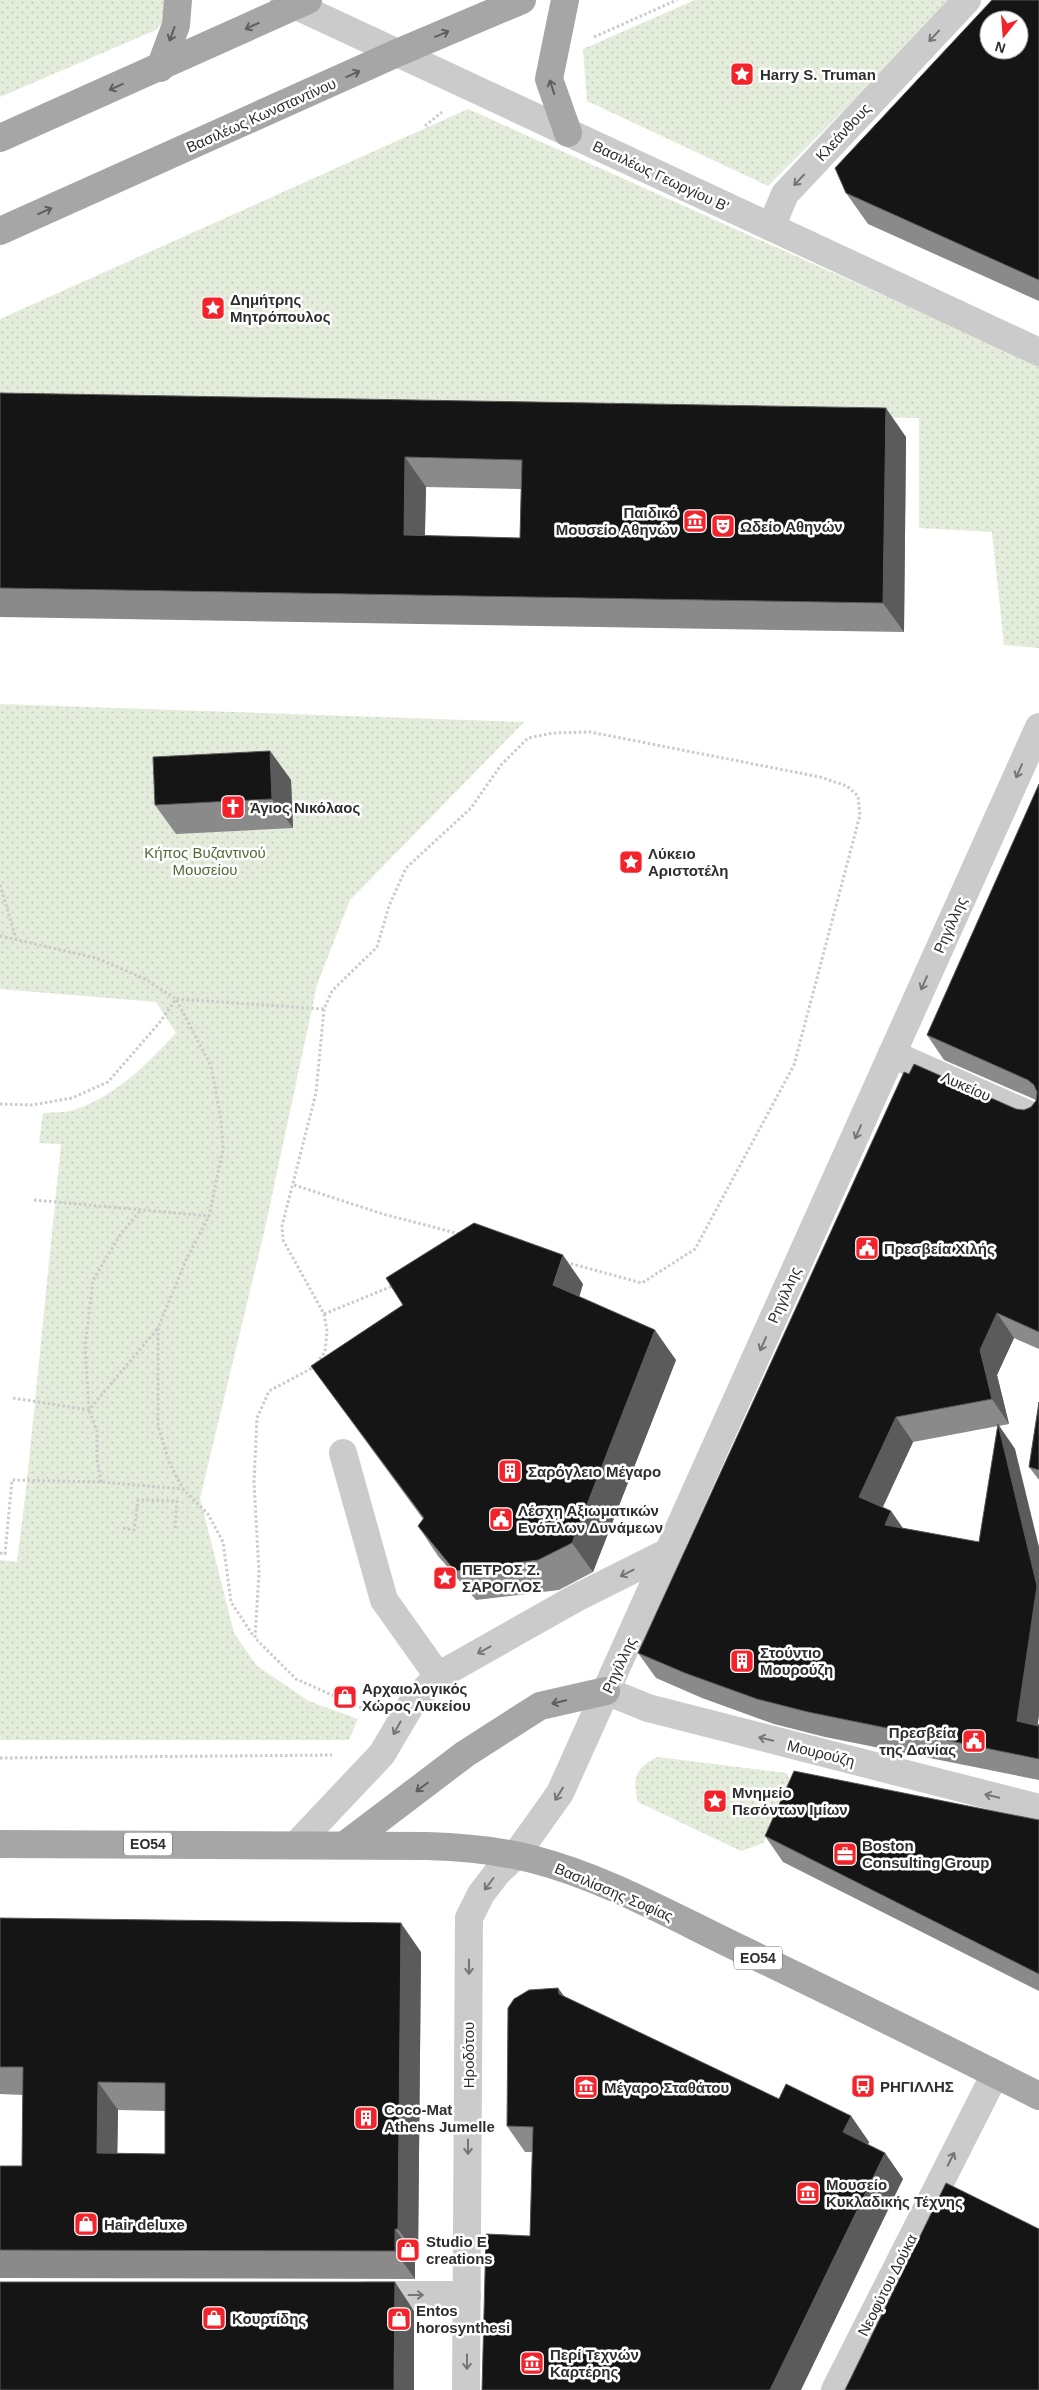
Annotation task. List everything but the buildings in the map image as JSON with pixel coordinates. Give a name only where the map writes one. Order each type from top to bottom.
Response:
[{"type":"main road","points":[[160,68],[176,25],[178,0]]},
{"type":"main road","name":"Βασιλέως Κωνσταντίνου","points":[[0,231],[397,53],[522,0]]},
{"type":"main road","points":[[565,0],[550,79],[568,133]]},
{"type":"main road","points":[[0,138],[160,68],[296,2]]},
{"type":"main road","points":[[346,1844],[465,1754],[540,1706],[606,1691]]},
{"type":"main road","name":"Βασιλίσσης Σοφίας","points":[[0,1844],[346,1844],[446,1846],[516,1855],[559,1867],[618,1891],[842,1998],[1039,2096]]},
{"type":"street","name":"Κλεάνθους","points":[[771,227],[785,194],[967,0]]},
{"type":"street","name":"Βασιλέως Γεωργίου Β'","points":[[296,2],[397,53],[1039,352]]},
{"type":"street","name":"Ρηγίλλης","points":[[516,1855],[560,1794],[1039,727]]},
{"type":"street","name":"Λυκείου","points":[[892,1054],[1039,1119]]},
{"type":"street","points":[[343,1453],[384,1600],[438,1676]]},
{"type":"street","points":[[296,1845],[382,1754],[412,1703],[438,1676],[576,1598],[670,1551]]},
{"type":"street","name":"Μουρούζη","points":[[606,1691],[657,1711],[1039,1808]]},
{"type":"street","name":"Ηροδότου","points":[[466,2390],[469,1918],[481,1894],[497,1873],[516,1855]]},
{"type":"street","name":"Νεοφύτου Δούκα","points":[[835,2390],[995,2074]]},
{"type":"street","points":[[338,2295],[467,2295]]},
{"type":"path","points":[[553,56],[677,0]]},
{"type":"path","points":[[255,1638],[259,1573],[254,1482],[257,1418],[261,1405],[269,1391],[314,1367],[325,1352],[327,1331],[324,1314],[283,1240],[282,1226],[294,1185],[316,1092],[324,1009],[332,991],[377,947],[389,906],[406,868],[471,808],[500,765],[528,738],[553,733],[590,732],[820,777],[847,786],[858,796],[860,815],[794,1065],[695,1249],[642,1283],[556,1260]]},
{"type":"path","points":[[0,885],[16,938]]},
{"type":"path","points":[[0,936],[16,938],[96,958],[145,979],[176,999],[324,1009]]},
{"type":"path","points":[[0,1104],[32,1105],[72,1098],[108,1082],[160,1022],[176,999]]},
{"type":"path","points":[[90,1410],[158,1328],[186,1260],[208,1216],[223,1149],[221,1119],[211,1066],[176,999]]},
{"type":"path","points":[[294,1185],[383,1214],[470,1237]]},
{"type":"path","points":[[34,1200],[208,1216]]},
{"type":"path","points":[[101,1482],[97,1460],[97,1432],[90,1410],[85,1346],[93,1280],[120,1235],[140,1211]]},
{"type":"path","points":[[324,1314],[404,1281]]},
{"type":"path","points":[[158,1328],[158,1426],[169,1462],[184,1489],[208,1514],[222,1542],[231,1602],[255,1638],[296,1679],[399,1723]]},
{"type":"path","points":[[13,1398],[90,1410]]},
{"type":"path","points":[[0,1553],[5,1554],[12,1480],[101,1482],[184,1489]]},
{"type":"path","points":[[123,1528],[134,1530],[138,1500],[177,1501],[175,1530]]},
{"type":"path","points":[[0,1758],[338,1755]]},
{"type":"green space","points":[[0,0],[168,0],[170,12],[156,30],[0,97]]},
{"type":"green space","points":[[695,0],[954,0],[768,186],[587,101],[583,49]]},
{"type":"green space","points":[[468,109],[1039,365],[1039,648],[1004,645],[992,532],[919,528],[919,418],[0,401],[0,319]]},
{"type":"green space","name":"Κήπος Βυζαντινού Μουσείου","points":[[0,704],[524,722],[350,900],[317,985],[264,1233],[200,1498],[234,1633],[257,1666],[309,1701],[358,1719],[349,1740],[0,1740],[0,1560],[17,1562],[61,1144],[39,1143],[43,1113],[74,1110],[104,1096],[130,1078],[176,1033],[156,1002],[0,989]]},
{"type":"green space","points":[[658,1757],[787,1773],[791,1784],[763,1843],[741,1851],[638,1802],[635,1787],[637,1775],[644,1765]]},
{"type":"place","name":"Harry S. Truman","points":[[742,74]]},
{"type":"place","name":"Δημήτρης Μητρόπουλος","points":[[213,308]]},
{"type":"place","name":"Παιδικό Μουσείο Αθηνών","points":[[695,521]]},
{"type":"place","name":"Ωδείο Αθηνών","points":[[723,526]]},
{"type":"place","name":"Άγιος Νικόλαος","points":[[233,807]]},
{"type":"place","name":"Λύκειο Αριστοτέλη","points":[[631,862]]},
{"type":"place","name":"Πρεσβεία Χιλής","points":[[867,1248]]},
{"type":"place","name":"Σαρόγλειο Μέγαρο","points":[[510,1471]]},
{"type":"place","name":"Λέσχη Αξιωματικών Ενόπλων Δυνάμεων","points":[[501,1519]]},
{"type":"place","name":"ΠΕΤΡΟΣ Ζ. ΣΑΡΟΓΛΟΣ","points":[[445,1578]]},
{"type":"place","name":"Στούντιο Μουρούζη","points":[[742,1661]]},
{"type":"place","name":"Αρχαιολογικός Χώρος Λυκείου","points":[[345,1697]]},
{"type":"place","name":"Πρεσβεία της Δανίας","points":[[974,1741]]},
{"type":"place","name":"Μνημείο Πεσόντων Ιμίων","points":[[715,1801]]},
{"type":"place","name":"Boston Consulting Group","points":[[845,1854]]},
{"type":"place","name":"ΡΗΓΙΛΛΗΣ","points":[[863,2086]]},
{"type":"place","name":"Μέγαρο Σταθάτου","points":[[586,2087]]},
{"type":"place","name":"Coco-Mat Athens Jumelle","points":[[366,2118]]},
{"type":"place","name":"Μουσείο Κυκλαδικής Τέχνης","points":[[808,2193]]},
{"type":"place","name":"Hair deluxe","points":[[86,2224]]},
{"type":"place","name":"Studio E creations","points":[[408,2250]]},
{"type":"place","name":"Κουρτίδης","points":[[214,2318]]},
{"type":"place","name":"Entos horosynthesi","points":[[399,2319]]},
{"type":"place","name":"Περί Τεχνών Καρτέρης","points":[[532,2363]]}]
